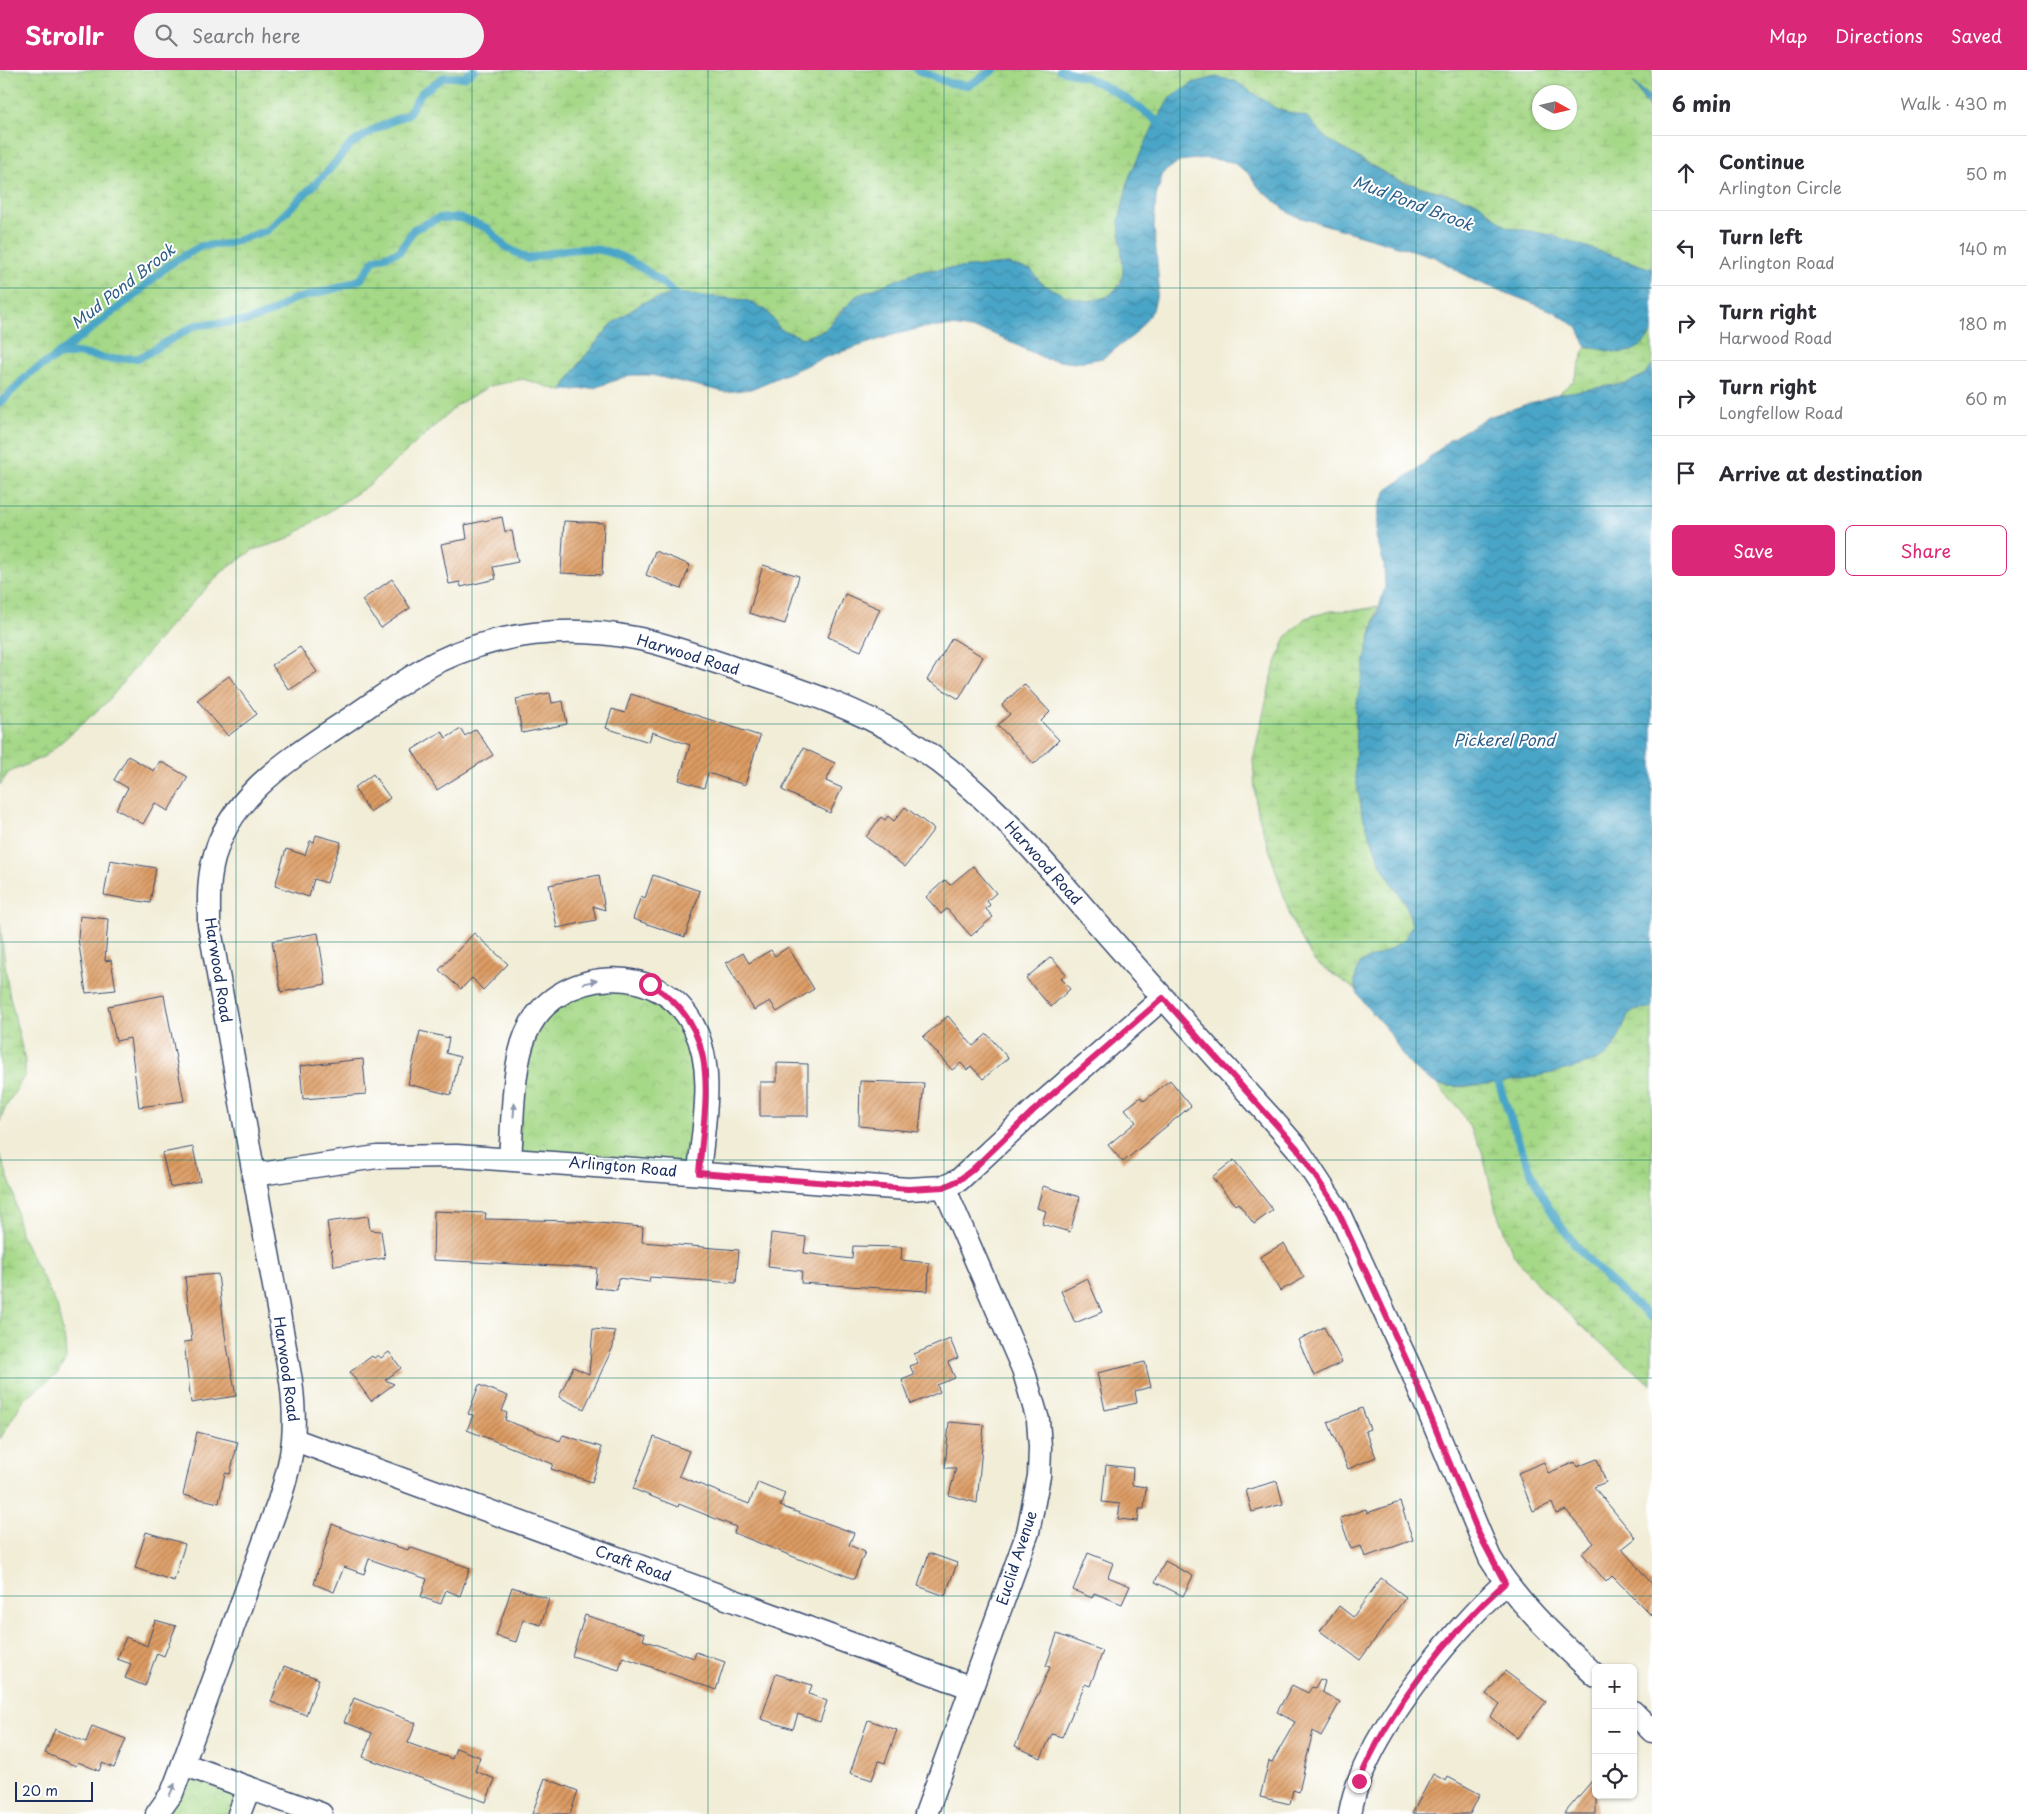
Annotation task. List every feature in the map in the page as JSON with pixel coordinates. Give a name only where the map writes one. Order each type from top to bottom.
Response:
[{"type":"street","name":"Harwood Road","points":[[157,1814],[172,1793],[183,1764],[280,1501],[289,1472],[295,1440],[295,1412],[291,1381],[209,924],[208,892],[213,861],[223,832],[240,806],[263,782],[288,762],[412,676],[438,662],[469,648],[502,639],[536,634],[572,632],[636,638],[670,646],[811,694],[870,718],[930,754],[986,801],[1043,861],[1297,1148],[1337,1209],[1412,1372],[1479,1534],[1505,1583],[1544,1626],[1592,1672]]},
{"type":"street","points":[[510,1158],[520,1053],[534,1017],[547,1003],[564,992],[583,984],[607,978],[650,984],[666,993],[681,1008],[694,1026],[701,1045],[706,1084],[699,1173]]},
{"type":"street","name":"Arlington Road","points":[[253,1175],[377,1157],[457,1156],[510,1158],[908,1189],[944,1187],[959,1180],[972,1170],[1033,1111],[1163,998]]},
{"type":"street","name":"Euclid Avenue","points":[[926,1814],[1028,1532],[1039,1476],[1040,1447],[1038,1420],[1023,1369],[944,1187]]},
{"type":"street","name":"Craft Road","points":[[295,1440],[972,1688]]},
{"type":"street","points":[[1350,1814],[1359,1781],[1370,1753],[1388,1723],[1461,1626],[1505,1583]]},
{"type":"street","points":[[1637,1716],[1652,1731]]},
{"type":"street","points":[[183,1764],[321,1814]]},
{"type":"street","points":[[239,1814],[249,1788]]},
{"type":"green space","points":[[0,70],[1652,70],[1652,99],[1635,85],[1652,113],[1652,269],[1551,235],[1507,227],[1477,202],[1397,180],[1328,140],[1307,117],[1277,109],[1257,97],[1193,83],[1119,284],[1111,294],[1100,299],[1075,299],[1051,290],[1031,270],[983,266],[919,271],[843,308],[825,330],[803,338],[780,329],[766,310],[746,300],[713,298],[612,324],[581,361],[561,391],[523,379],[490,386],[460,403],[369,485],[286,540],[253,550],[222,572],[167,629],[107,702],[45,756],[8,773],[0,785]]},
{"type":"green space","points":[[1652,331],[1652,366],[1646,374],[1636,380],[1610,388],[1558,394],[1574,380],[1586,346],[1620,353],[1648,339]]},
{"type":"green space","points":[[1378,606],[1367,650],[1362,814],[1381,865],[1407,907],[1412,925],[1404,940],[1387,951],[1360,963],[1356,976],[1356,990],[1314,961],[1292,922],[1256,807],[1253,759],[1273,671],[1286,637],[1305,618],[1331,611],[1359,610]]},
{"type":"green space","points":[[0,924],[8,988],[25,1061],[25,1075],[4,1110],[0,1122]]},
{"type":"green space","points":[[630,980],[694,1026],[699,1173],[510,1158],[517,1076],[547,1003]]},
{"type":"green space","points":[[1652,1008],[1652,1385],[1613,1354],[1542,1290],[1513,1254],[1496,1210],[1482,1151],[1461,1111],[1437,1085],[1464,1087],[1621,1032],[1630,1014],[1638,1009]]},
{"type":"green space","points":[[0,1155],[13,1191],[20,1233],[57,1306],[65,1342],[66,1359],[57,1374],[24,1399],[0,1439]]},
{"type":"green space","points":[[183,1764],[249,1788],[239,1814],[157,1814]]},
{"type":"water","points":[[1216,77],[1235,81],[1277,109],[1307,117],[1328,140],[1396,180],[1477,202],[1507,227],[1551,235],[1652,269],[1652,331],[1639,347],[1631,351],[1615,352],[1586,346],[1577,327],[1555,312],[1473,280],[1435,257],[1292,215],[1260,189],[1247,172],[1232,162],[1205,158],[1179,161],[1163,173],[1156,197],[1154,227],[1159,286],[1153,310],[1134,335],[1103,358],[1074,363],[1046,359],[989,332],[952,326],[921,328],[893,335],[826,357],[751,389],[725,392],[651,375],[630,375],[594,388],[561,391],[581,361],[612,324],[642,303],[676,293],[746,300],[766,310],[780,329],[803,338],[825,330],[856,296],[919,271],[1008,264],[1031,270],[1041,283],[1066,296],[1086,301],[1108,297],[1121,284],[1123,271],[1119,221],[1129,177],[1155,123],[1170,98],[1193,83]]},
{"type":"water","points":[[1633,83],[1652,99],[1652,113]]},
{"type":"water","name":"Pickerel Pond","points":[[1652,365],[1652,1008],[1634,1009],[1629,1015],[1614,1046],[1605,1056],[1593,1062],[1548,1074],[1493,1083],[1448,1086],[1435,1083],[1419,1073],[1406,1060],[1389,1032],[1369,1009],[1355,986],[1360,963],[1387,951],[1404,940],[1412,925],[1407,907],[1381,865],[1362,814],[1355,772],[1356,707],[1367,650],[1385,587],[1384,564],[1376,537],[1379,507],[1387,490],[1419,468],[1449,440],[1488,417],[1558,394],[1627,383],[1644,375]]},
{"type":"building","points":[[502,517],[505,532],[512,531],[518,562],[493,567],[496,579],[461,587],[460,582],[449,584],[441,544],[467,539],[465,525]]},
{"type":"building","points":[[564,521],[604,523],[602,575],[561,573]]},
{"type":"building","points":[[655,551],[690,565],[681,589],[646,575]]},
{"type":"building","points":[[763,565],[799,576],[785,624],[749,613]]},
{"type":"building","points":[[392,579],[410,608],[381,628],[362,600]]},
{"type":"building","points":[[845,594],[880,609],[861,651],[828,637]]},
{"type":"building","points":[[952,638],[983,657],[959,699],[927,680]]},
{"type":"building","points":[[300,647],[317,672],[289,690],[272,665]]},
{"type":"building","points":[[229,676],[257,714],[228,736],[197,700]]},
{"type":"building","points":[[1024,684],[1050,712],[1041,721],[1059,740],[1034,764],[998,725],[1010,714],[1002,705]]},
{"type":"building","points":[[550,693],[552,703],[563,701],[567,724],[522,733],[516,699]]},
{"type":"building","points":[[631,694],[760,736],[745,785],[708,773],[704,788],[679,780],[690,745],[652,732],[649,742],[606,728],[612,709],[625,713]]},
{"type":"building","points":[[461,729],[465,736],[476,729],[493,755],[437,790],[412,750],[442,731],[446,738]]},
{"type":"building","points":[[803,748],[835,763],[826,781],[842,788],[830,813],[782,790]]},
{"type":"building","points":[[128,756],[154,771],[160,761],[188,777],[168,811],[155,803],[143,824],[116,809],[128,788],[114,780]]},
{"type":"building","points":[[373,774],[390,798],[370,812],[354,788]]},
{"type":"building","points":[[905,807],[934,829],[905,867],[866,837],[881,817],[885,820],[888,816],[894,821]]},
{"type":"building","points":[[316,835],[341,842],[327,883],[314,879],[309,897],[275,886],[286,849],[305,855],[310,841],[314,842]]},
{"type":"building","points":[[110,860],[156,868],[150,903],[104,895]]},
{"type":"building","points":[[973,866],[996,893],[987,901],[990,905],[986,909],[993,917],[971,936],[947,909],[941,914],[926,897],[945,880],[950,885]]},
{"type":"building","points":[[599,875],[605,910],[593,906],[596,920],[557,928],[549,885]]},
{"type":"building","points":[[653,875],[700,891],[685,937],[633,919],[641,896],[645,898]]},
{"type":"building","points":[[80,916],[108,919],[105,961],[111,960],[116,990],[86,993],[78,938]]},
{"type":"building","points":[[318,933],[326,984],[281,992],[272,941]]},
{"type":"building","points":[[474,933],[508,964],[483,990],[472,978],[461,989],[439,970]]},
{"type":"building","points":[[788,947],[814,989],[777,1012],[770,1001],[754,1010],[726,963],[743,953],[749,963],[771,950],[775,956]]},
{"type":"building","points":[[1051,957],[1066,974],[1061,978],[1070,989],[1051,1007],[1026,978]]},
{"type":"building","points":[[164,995],[184,1101],[139,1107],[130,1038],[116,1041],[108,1006]]},
{"type":"building","points":[[948,1016],[973,1046],[987,1034],[1008,1058],[983,1079],[971,1066],[967,1070],[961,1063],[952,1070],[923,1037]]},
{"type":"building","points":[[420,1031],[449,1038],[446,1053],[460,1057],[451,1095],[408,1084]]},
{"type":"building","points":[[363,1059],[366,1094],[303,1099],[300,1066]]},
{"type":"building","points":[[777,1063],[808,1064],[808,1116],[760,1116],[760,1082],[777,1082]]},
{"type":"building","points":[[1170,1080],[1191,1106],[1123,1162],[1108,1145],[1136,1122],[1125,1109],[1141,1097],[1144,1101]]},
{"type":"building","points":[[860,1081],[924,1083],[919,1132],[859,1126]]},
{"type":"building","points":[[193,1147],[200,1181],[170,1187],[162,1153]]},
{"type":"building","points":[[1234,1160],[1273,1210],[1254,1224],[1238,1203],[1235,1205],[1212,1177]]},
{"type":"building","points":[[1043,1186],[1080,1197],[1070,1232],[1042,1224],[1046,1211],[1037,1208]]},
{"type":"building","points":[[434,1211],[486,1213],[485,1219],[576,1221],[643,1227],[642,1242],[739,1250],[736,1283],[650,1277],[649,1282],[618,1278],[617,1290],[595,1288],[597,1268],[433,1260]]},
{"type":"building","points":[[368,1216],[370,1230],[381,1231],[385,1258],[334,1266],[327,1222]]},
{"type":"building","points":[[771,1233],[806,1237],[804,1253],[852,1259],[853,1246],[902,1247],[901,1260],[929,1263],[928,1291],[801,1283],[802,1271],[768,1267]]},
{"type":"building","points":[[1284,1243],[1304,1278],[1280,1291],[1260,1257]]},
{"type":"building","points":[[218,1274],[225,1335],[236,1396],[191,1403],[184,1342],[192,1341],[185,1277]]},
{"type":"building","points":[[1087,1278],[1102,1312],[1075,1323],[1061,1291]]},
{"type":"building","points":[[1324,1327],[1342,1362],[1314,1376],[1298,1340]]},
{"type":"building","points":[[593,1329],[615,1331],[613,1347],[584,1409],[559,1397],[573,1367],[589,1374]]},
{"type":"building","points":[[950,1339],[958,1358],[948,1362],[955,1378],[937,1385],[940,1392],[911,1404],[902,1380],[914,1375],[910,1366],[918,1363],[914,1354]]},
{"type":"building","points":[[389,1352],[401,1368],[385,1380],[394,1384],[371,1401],[350,1372],[372,1356],[374,1358],[378,1355],[381,1358]]},
{"type":"building","points":[[1145,1362],[1151,1387],[1135,1391],[1137,1403],[1105,1410],[1097,1373]]},
{"type":"building","points":[[479,1385],[508,1396],[502,1411],[507,1413],[505,1420],[560,1441],[563,1435],[601,1447],[601,1456],[592,1482],[551,1469],[553,1464],[467,1430],[473,1415],[468,1414]]},
{"type":"building","points":[[1362,1408],[1370,1429],[1365,1431],[1376,1457],[1348,1469],[1328,1422]]},
{"type":"building","points":[[949,1422],[984,1425],[977,1503],[949,1495],[956,1468],[945,1468]]},
{"type":"building","points":[[197,1432],[238,1442],[230,1474],[225,1473],[219,1503],[183,1495]]},
{"type":"building","points":[[654,1437],[689,1451],[679,1476],[749,1504],[758,1482],[785,1493],[780,1506],[854,1533],[849,1545],[865,1552],[854,1579],[734,1533],[736,1527],[679,1504],[678,1507],[633,1489]]},
{"type":"building","points":[[1597,1459],[1606,1482],[1594,1487],[1636,1538],[1622,1549],[1652,1584],[1652,1616],[1612,1576],[1606,1582],[1582,1553],[1594,1543],[1566,1510],[1556,1514],[1552,1503],[1533,1511],[1518,1473],[1544,1462],[1548,1473],[1575,1462],[1577,1467]]},
{"type":"building","points":[[1106,1465],[1133,1468],[1132,1485],[1146,1487],[1144,1509],[1139,1509],[1138,1521],[1118,1519],[1120,1504],[1102,1502]]},
{"type":"building","points":[[1277,1481],[1283,1504],[1252,1512],[1246,1490]]},
{"type":"building","points":[[1400,1502],[1413,1540],[1365,1557],[1361,1546],[1351,1549],[1340,1518],[1366,1509],[1367,1513]]},
{"type":"building","points":[[332,1524],[351,1532],[408,1550],[409,1547],[470,1568],[460,1596],[446,1590],[441,1604],[421,1597],[427,1579],[369,1559],[364,1574],[344,1567],[334,1592],[314,1584]]},
{"type":"building","points":[[146,1532],[185,1544],[174,1581],[135,1568]]},
{"type":"building","points":[[929,1553],[957,1563],[945,1596],[918,1586]]},
{"type":"building","points":[[1088,1553],[1113,1563],[1108,1577],[1130,1586],[1122,1604],[1094,1593],[1092,1598],[1073,1590]]},
{"type":"building","points":[[1165,1561],[1193,1576],[1183,1596],[1155,1582]]},
{"type":"building","points":[[1381,1578],[1406,1597],[1360,1660],[1320,1631],[1339,1606],[1353,1617]]},
{"type":"building","points":[[512,1587],[549,1599],[541,1625],[523,1620],[516,1642],[496,1636]]},
{"type":"building","points":[[585,1615],[645,1634],[643,1640],[694,1658],[696,1652],[725,1662],[716,1690],[623,1657],[619,1670],[572,1656]]},
{"type":"building","points":[[155,1620],[176,1626],[164,1656],[157,1653],[145,1686],[125,1678],[131,1664],[117,1659],[126,1637],[147,1646]]},
{"type":"building","points":[[1057,1634],[1103,1651],[1090,1686],[1085,1684],[1062,1737],[1052,1734],[1041,1758],[1015,1746],[1050,1667],[1046,1666]]},
{"type":"building","points":[[284,1666],[319,1679],[306,1715],[271,1702]]},
{"type":"building","points":[[1505,1671],[1546,1702],[1517,1738],[1490,1717],[1500,1705],[1486,1694]]},
{"type":"building","points":[[776,1674],[812,1685],[809,1694],[827,1701],[820,1722],[798,1714],[793,1729],[761,1719]]},
{"type":"building","points":[[1320,1679],[1325,1681],[1322,1692],[1340,1702],[1321,1736],[1313,1731],[1299,1792],[1293,1790],[1290,1804],[1260,1797],[1269,1761],[1272,1762],[1295,1722],[1277,1712],[1292,1685],[1308,1693],[1312,1687],[1315,1688]]},
{"type":"building","points":[[354,1698],[416,1723],[408,1743],[452,1759],[456,1748],[480,1757],[475,1771],[495,1779],[486,1802],[363,1757],[372,1733],[344,1722]]},
{"type":"building","points":[[868,1720],[897,1730],[885,1763],[879,1761],[872,1780],[850,1773]]},
{"type":"building","points":[[92,1726],[126,1739],[114,1768],[102,1763],[99,1771],[78,1762],[76,1766],[45,1753],[55,1729],[86,1742]]},
{"type":"building","points":[[1433,1774],[1446,1781],[1448,1777],[1480,1794],[1470,1814],[1412,1814]]},
{"type":"building","points":[[545,1778],[578,1791],[570,1814],[532,1814]]},
{"type":"building","points":[[1592,1781],[1592,1799],[1596,1799],[1596,1814],[1564,1814]]},
{"type":"waterway","name":"Mud Pond Brook","points":[[57,355],[135,295],[167,266],[201,246],[227,244],[268,230],[329,170],[351,144],[377,128],[408,114],[421,93],[444,77],[464,77],[474,70]]},
{"type":"waterway","name":"Mud Pond Brook","points":[[917,70],[949,83],[969,85],[994,70]]},
{"type":"waterway","name":"Mud Pond Brook","points":[[1060,70],[1088,78],[1115,92],[1129,100],[1164,127]]},
{"type":"waterway","name":"Mud Pond Brook","points":[[0,403],[30,373],[57,356],[77,353],[109,359],[139,358],[196,325],[247,321],[273,312],[291,300],[341,287],[361,279],[374,260],[400,251],[414,229],[439,218],[461,218],[487,228],[506,247],[528,259],[578,249],[607,251],[636,264],[668,287],[682,301]]},
{"type":"waterway","points":[[1499,1084],[1528,1165],[1550,1210],[1575,1244],[1604,1276],[1652,1318]]},
{"type":"route","points":[[650,984],[666,993],[681,1008],[694,1026],[701,1045],[706,1084],[699,1173],[908,1189],[927,1190],[944,1187],[959,1180],[972,1170],[1033,1111],[1163,998],[1270,1117],[1297,1148],[1318,1177],[1337,1209],[1412,1372],[1479,1534],[1490,1558],[1505,1583],[1483,1602],[1461,1626],[1388,1723],[1370,1753],[1359,1781]]}]
